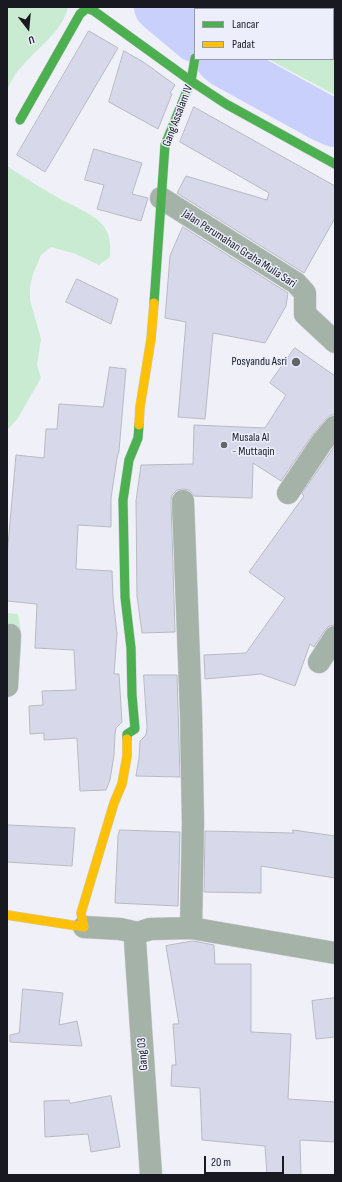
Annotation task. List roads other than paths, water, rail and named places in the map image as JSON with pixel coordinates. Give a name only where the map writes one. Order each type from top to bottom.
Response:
[{"type":"street","points":[[20,120],[80,14],[87,8],[226,104],[335,164]]},
{"type":"street","name":"Gang Assalam IV","points":[[84,927],[81,914],[114,803],[122,784],[127,756],[127,734],[136,729],[132,695],[131,648],[125,597],[123,500],[129,460],[138,438],[140,407],[151,339],[165,145],[191,81],[195,60]]},
{"type":"street","name":"Jalan Perumahan Graha Mulia Sari","points":[[161,198],[296,283],[305,293],[305,314],[335,342]]},
{"type":"street","points":[[288,493],[322,442],[335,427]]},
{"type":"street","points":[[183,501],[192,728],[193,822],[191,928]]},
{"type":"street","points":[[7,686],[10,635]]},
{"type":"street","points":[[319,662],[335,637]]},
{"type":"street","points":[[7,915],[84,927],[120,929],[138,933],[150,929],[191,928],[335,953]]},
{"type":"street","name":"Gang 03","points":[[138,933],[135,941],[151,1175]]},
{"type":"waterway","points":[[158,7],[194,37]]},
{"type":"waterway","points":[[220,60],[323,118],[335,123]]},
{"type":"place","name":"Posyandu Asri","points":[[296,362]]},
{"type":"place","name":"Musala Al - Muttaqin","points":[[224,445]]}]
